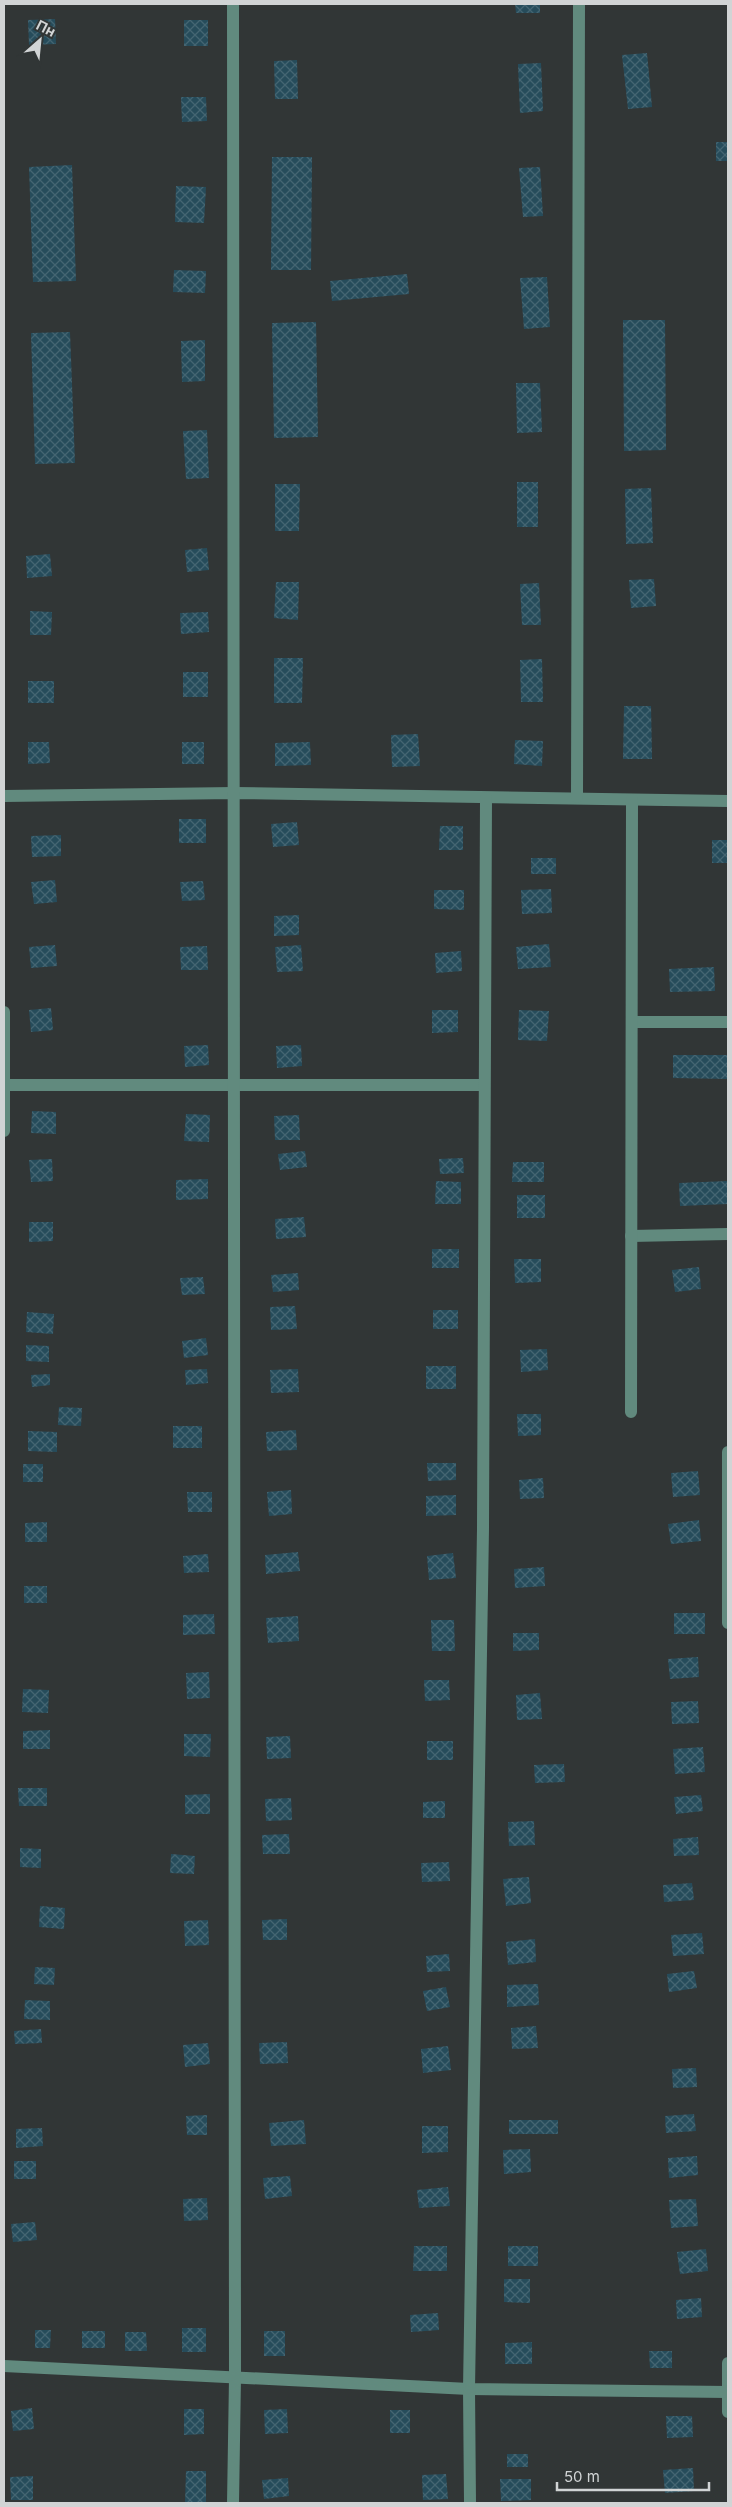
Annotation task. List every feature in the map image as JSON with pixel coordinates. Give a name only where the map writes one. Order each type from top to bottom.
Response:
[{"type":"street","points":[[233,4],[235,1086],[235,2378],[233,2503]]},
{"type":"street","points":[[577,798],[579,4]]},
{"type":"street","points":[[4,796],[234,793],[728,801]]},
{"type":"street","points":[[470,2503],[469,2389],[484,1519],[486,798]]},
{"type":"street","points":[[631,1412],[632,800]]},
{"type":"street","points":[[4,1012],[4,1131]]},
{"type":"street","points":[[632,1022],[728,1022]]},
{"type":"street","points":[[4,1085],[484,1085]]},
{"type":"street","points":[[631,1236],[728,1234]]},
{"type":"street","points":[[728,1452],[728,1623]]},
{"type":"street","points":[[728,2363],[728,2412]]},
{"type":"street","points":[[4,2366],[469,2389],[728,2392]]},
{"type":"building","points":[[515,4],[540,4],[540,13],[516,13]]},
{"type":"building","points":[[55,19],[56,44],[29,45],[28,20]]},
{"type":"building","points":[[184,20],[208,20],[208,46],[184,46]]},
{"type":"building","points":[[647,53],[652,107],[628,109],[622,55]]},
{"type":"building","points":[[297,60],[298,99],[275,99],[274,61]]},
{"type":"building","points":[[541,63],[543,111],[520,113],[518,64]]},
{"type":"building","points":[[181,97],[206,97],[207,121],[182,122]]},
{"type":"building","points":[[716,142],[728,142],[728,161],[716,161]]},
{"type":"building","points":[[272,157],[312,157],[311,270],[271,270]]},
{"type":"building","points":[[72,165],[76,281],[33,282],[29,167]]},
{"type":"building","points":[[540,167],[543,216],[523,217],[519,168]]},
{"type":"building","points":[[176,186],[206,187],[204,223],[175,222]]},
{"type":"building","points":[[174,270],[206,271],[205,293],[173,292]]},
{"type":"building","points":[[407,274],[409,294],[332,301],[330,281]]},
{"type":"building","points":[[547,277],[550,327],[524,329],[520,278]]},
{"type":"building","points":[[623,320],[665,320],[666,450],[624,451]]},
{"type":"building","points":[[316,322],[318,437],[274,438],[272,323]]},
{"type":"building","points":[[70,332],[75,463],[35,464],[31,333]]},
{"type":"building","points":[[205,340],[205,381],[182,382],[181,341]]},
{"type":"building","points":[[516,383],[540,383],[542,432],[517,433]]},
{"type":"building","points":[[207,430],[209,478],[186,479],[183,431]]},
{"type":"building","points":[[517,482],[538,482],[538,527],[517,527]]},
{"type":"building","points":[[275,484],[300,484],[299,531],[275,531]]},
{"type":"building","points":[[651,488],[653,543],[626,544],[625,489]]},
{"type":"building","points":[[207,548],[209,570],[187,572],[185,550]]},
{"type":"building","points":[[50,554],[52,576],[27,578],[26,556]]},
{"type":"building","points":[[654,579],[656,606],[631,608],[629,580]]},
{"type":"building","points":[[276,582],[299,582],[298,620],[274,618]]},
{"type":"building","points":[[539,583],[541,625],[522,625],[520,584]]},
{"type":"building","points":[[30,611],[52,612],[51,635],[30,635]]},
{"type":"building","points":[[208,612],[209,632],[181,634],[180,613]]},
{"type":"building","points":[[274,658],[303,658],[302,703],[274,703]]},
{"type":"building","points":[[542,659],[543,702],[521,702],[520,660]]},
{"type":"building","points":[[183,672],[208,672],[208,697],[183,697]]},
{"type":"building","points":[[28,681],[54,681],[54,703],[28,703]]},
{"type":"building","points":[[624,706],[651,706],[652,759],[623,759]]},
{"type":"building","points":[[418,734],[420,766],[392,767],[391,735]]},
{"type":"building","points":[[515,740],[543,741],[542,766],[514,764]]},
{"type":"building","points":[[28,742],[49,742],[50,763],[28,764]]},
{"type":"building","points":[[182,742],[204,742],[204,764],[182,764]]},
{"type":"building","points":[[310,742],[311,765],[275,766],[275,743]]},
{"type":"building","points":[[179,819],[206,819],[206,843],[179,843]]},
{"type":"building","points":[[297,822],[299,845],[273,847],[271,824]]},
{"type":"building","points":[[440,826],[463,826],[463,850],[439,850]]},
{"type":"building","points":[[61,835],[61,856],[32,857],[31,836]]},
{"type":"building","points":[[712,840],[728,840],[728,863],[712,863]]},
{"type":"building","points":[[531,858],[556,858],[556,874],[531,874]]},
{"type":"building","points":[[55,880],[57,902],[34,904],[31,882]]},
{"type":"building","points":[[203,881],[205,900],[182,901],[180,882]]},
{"type":"building","points":[[551,889],[552,913],[522,914],[521,890]]},
{"type":"building","points":[[434,890],[464,890],[464,910],[434,909]]},
{"type":"building","points":[[299,915],[299,935],[274,936],[274,916]]},
{"type":"building","points":[[549,944],[551,967],[518,969],[516,947]]},
{"type":"building","points":[[55,945],[57,966],[31,968],[29,947]]},
{"type":"building","points":[[301,945],[303,971],[277,972],[275,947]]},
{"type":"building","points":[[207,946],[208,970],[181,970],[180,947]]},
{"type":"building","points":[[461,951],[462,971],[436,973],[435,953]]},
{"type":"building","points":[[714,967],[715,991],[670,992],[669,969]]},
{"type":"building","points":[[51,1008],[53,1030],[31,1032],[29,1010]]},
{"type":"building","points":[[432,1010],[458,1010],[458,1032],[432,1033]]},
{"type":"building","points":[[519,1010],[549,1011],[547,1041],[518,1040]]},
{"type":"building","points":[[208,1045],[209,1065],[185,1067],[184,1046]]},
{"type":"building","points":[[301,1045],[302,1066],[277,1068],[276,1046]]},
{"type":"building","points":[[673,1055],[728,1055],[728,1079],[673,1078]]},
{"type":"building","points":[[32,1111],[56,1112],[56,1134],[31,1133]]},
{"type":"building","points":[[186,1114],[210,1115],[209,1142],[184,1141]]},
{"type":"building","points":[[299,1115],[300,1140],[275,1140],[274,1116]]},
{"type":"building","points":[[305,1151],[307,1167],[280,1170],[278,1154]]},
{"type":"building","points":[[463,1158],[464,1173],[440,1174],[439,1159]]},
{"type":"building","points":[[52,1159],[53,1181],[31,1182],[29,1160]]},
{"type":"building","points":[[513,1162],[544,1162],[544,1182],[512,1182]]},
{"type":"building","points":[[208,1179],[208,1199],[176,1200],[176,1180]]},
{"type":"building","points":[[436,1181],[461,1182],[461,1204],[435,1204]]},
{"type":"building","points":[[728,1181],[728,1204],[680,1206],[679,1183]]},
{"type":"building","points":[[517,1195],[545,1195],[545,1218],[517,1218]]},
{"type":"building","points":[[304,1217],[306,1237],[276,1239],[275,1219]]},
{"type":"building","points":[[29,1222],[53,1222],[53,1241],[29,1242]]},
{"type":"building","points":[[432,1249],[459,1249],[459,1268],[432,1268]]},
{"type":"building","points":[[514,1259],[541,1259],[541,1282],[515,1283]]},
{"type":"building","points":[[699,1267],[701,1289],[675,1292],[672,1270]]},
{"type":"building","points":[[298,1273],[299,1290],[273,1292],[271,1275]]},
{"type":"building","points":[[203,1277],[205,1294],[182,1295],[180,1278]]},
{"type":"building","points":[[295,1306],[297,1329],[271,1330],[270,1307]]},
{"type":"building","points":[[433,1310],[458,1310],[458,1329],[433,1329]]},
{"type":"building","points":[[27,1312],[54,1314],[53,1334],[26,1332]]},
{"type":"building","points":[[206,1338],[208,1355],[184,1358],[182,1341]]},
{"type":"building","points":[[26,1345],[49,1346],[49,1362],[26,1361]]},
{"type":"building","points":[[547,1349],[548,1370],[521,1372],[520,1350]]},
{"type":"building","points":[[426,1366],[456,1366],[456,1389],[426,1389]]},
{"type":"building","points":[[207,1369],[208,1383],[186,1385],[185,1370]]},
{"type":"building","points":[[298,1369],[299,1392],[271,1393],[270,1370]]},
{"type":"building","points":[[50,1374],[50,1385],[32,1387],[31,1375]]},
{"type":"building","points":[[59,1407],[82,1408],[81,1426],[58,1425]]},
{"type":"building","points":[[517,1414],[541,1414],[541,1435],[518,1436]]},
{"type":"building","points":[[173,1426],[202,1426],[202,1448],[173,1448]]},
{"type":"building","points":[[296,1430],[297,1450],[267,1451],[266,1432]]},
{"type":"building","points":[[28,1431],[57,1432],[57,1452],[28,1451]]},
{"type":"building","points":[[427,1463],[456,1463],[456,1480],[428,1481]]},
{"type":"building","points":[[23,1464],[43,1464],[43,1482],[23,1482]]},
{"type":"building","points":[[698,1471],[700,1495],[673,1497],[671,1473]]},
{"type":"building","points":[[543,1478],[544,1498],[520,1499],[519,1480]]},
{"type":"building","points":[[291,1490],[292,1514],[269,1516],[267,1492]]},
{"type":"building","points":[[187,1492],[212,1492],[212,1512],[188,1512]]},
{"type":"building","points":[[456,1495],[456,1515],[426,1516],[426,1496]]},
{"type":"building","points":[[699,1520],[701,1541],[671,1544],[668,1524]]},
{"type":"building","points":[[47,1522],[47,1542],[25,1542],[25,1523]]},
{"type":"building","points":[[298,1552],[300,1571],[266,1574],[265,1555]]},
{"type":"building","points":[[453,1553],[456,1578],[429,1580],[427,1556]]},
{"type":"building","points":[[208,1554],[209,1572],[184,1573],[183,1556]]},
{"type":"building","points":[[544,1567],[545,1586],[515,1588],[514,1569]]},
{"type":"building","points":[[24,1586],[47,1586],[47,1603],[24,1603]]},
{"type":"building","points":[[674,1613],[705,1613],[705,1634],[674,1634]]},
{"type":"building","points":[[214,1614],[215,1634],[183,1635],[183,1615]]},
{"type":"building","points":[[298,1616],[299,1641],[268,1643],[266,1618]]},
{"type":"building","points":[[431,1620],[454,1620],[455,1651],[432,1651]]},
{"type":"building","points":[[513,1633],[539,1633],[539,1650],[513,1651]]},
{"type":"building","points":[[698,1657],[699,1677],[670,1679],[668,1659]]},
{"type":"building","points":[[209,1672],[210,1698],[187,1699],[186,1673]]},
{"type":"building","points":[[424,1680],[449,1680],[450,1700],[425,1701]]},
{"type":"building","points":[[23,1689],[49,1690],[48,1713],[22,1712]]},
{"type":"building","points":[[540,1693],[542,1719],[517,1720],[516,1695]]},
{"type":"building","points":[[698,1701],[699,1723],[672,1724],[671,1702]]},
{"type":"building","points":[[50,1730],[50,1749],[23,1749],[23,1731]]},
{"type":"building","points":[[184,1734],[211,1734],[210,1757],[184,1756]]},
{"type":"building","points":[[290,1736],[291,1758],[267,1759],[266,1737]]},
{"type":"building","points":[[427,1741],[453,1741],[453,1760],[427,1760]]},
{"type":"building","points":[[703,1747],[705,1772],[675,1774],[673,1749]]},
{"type":"building","points":[[564,1764],[565,1782],[535,1783],[534,1765]]},
{"type":"building","points":[[18,1788],[47,1788],[47,1806],[19,1806]]},
{"type":"building","points":[[210,1794],[210,1814],[185,1814],[185,1795]]},
{"type":"building","points":[[701,1795],[703,1811],[676,1814],[674,1797]]},
{"type":"building","points":[[291,1798],[292,1820],[266,1821],[265,1799]]},
{"type":"building","points":[[445,1801],[445,1818],[423,1818],[423,1802]]},
{"type":"building","points":[[534,1821],[535,1845],[509,1846],[508,1822]]},
{"type":"building","points":[[289,1834],[290,1854],[263,1854],[262,1835]]},
{"type":"building","points":[[698,1837],[699,1855],[674,1856],[673,1839]]},
{"type":"building","points":[[20,1848],[41,1849],[41,1868],[20,1867]]},
{"type":"building","points":[[171,1854],[195,1856],[194,1874],[170,1873]]},
{"type":"building","points":[[449,1862],[450,1881],[422,1882],[421,1863]]},
{"type":"building","points":[[529,1877],[531,1903],[506,1906],[503,1879]]},
{"type":"building","points":[[692,1883],[694,1900],[664,1902],[663,1885]]},
{"type":"building","points":[[40,1906],[65,1908],[64,1929],[39,1927]]},
{"type":"building","points":[[287,1919],[287,1940],[263,1940],[262,1920]]},
{"type":"building","points":[[208,1920],[209,1945],[185,1946],[184,1921]]},
{"type":"building","points":[[702,1933],[704,1954],[673,1956],[671,1935]]},
{"type":"building","points":[[535,1939],[536,1962],[508,1965],[506,1942]]},
{"type":"building","points":[[449,1954],[450,1971],[427,1972],[426,1956]]},
{"type":"building","points":[[35,1967],[55,1968],[54,1985],[34,1984]]},
{"type":"building","points":[[694,1971],[697,1988],[669,1992],[667,1974]]},
{"type":"building","points":[[538,1984],[539,2005],[507,2007],[507,1985]]},
{"type":"building","points":[[446,1987],[450,2007],[427,2011],[423,1991]]},
{"type":"building","points":[[25,2000],[50,2001],[50,2020],[24,2019]]},
{"type":"building","points":[[536,2026],[538,2048],[512,2049],[511,2028]]},
{"type":"building","points":[[41,2029],[42,2043],[15,2044],[14,2031]]},
{"type":"building","points":[[287,2042],[288,2063],[260,2064],[259,2043]]},
{"type":"building","points":[[208,2043],[210,2064],[185,2067],[183,2045]]},
{"type":"building","points":[[448,2046],[451,2070],[423,2073],[421,2049]]},
{"type":"building","points":[[696,2068],[697,2087],[673,2088],[672,2069]]},
{"type":"building","points":[[694,2114],[696,2131],[666,2133],[665,2116]]},
{"type":"building","points":[[207,2115],[207,2135],[187,2135],[186,2116]]},
{"type":"building","points":[[304,2120],[306,2144],[271,2146],[269,2123]]},
{"type":"building","points":[[509,2120],[558,2120],[558,2134],[509,2134]]},
{"type":"building","points":[[422,2126],[448,2126],[448,2152],[422,2153]]},
{"type":"building","points":[[42,2128],[43,2146],[16,2148],[16,2129]]},
{"type":"building","points":[[530,2149],[531,2172],[504,2174],[503,2150]]},
{"type":"building","points":[[697,2156],[698,2175],[669,2178],[668,2158]]},
{"type":"building","points":[[14,2161],[36,2161],[36,2179],[14,2179]]},
{"type":"building","points":[[290,2176],[292,2196],[265,2199],[263,2178]]},
{"type":"building","points":[[448,2187],[450,2206],[419,2208],[417,2190]]},
{"type":"building","points":[[207,2198],[208,2220],[184,2221],[183,2199]]},
{"type":"building","points":[[696,2199],[698,2226],[671,2228],[669,2200]]},
{"type":"building","points":[[35,2222],[37,2240],[13,2242],[11,2224]]},
{"type":"building","points":[[414,2246],[447,2246],[447,2271],[413,2271]]},
{"type":"building","points":[[508,2246],[538,2246],[538,2266],[508,2266]]},
{"type":"building","points":[[706,2249],[708,2271],[680,2274],[677,2252]]},
{"type":"building","points":[[504,2279],[530,2279],[530,2303],[504,2302]]},
{"type":"building","points":[[701,2298],[702,2317],[677,2319],[676,2300]]},
{"type":"building","points":[[438,2313],[439,2330],[411,2332],[410,2315]]},
{"type":"building","points":[[182,2328],[206,2328],[206,2352],[182,2352]]},
{"type":"building","points":[[35,2330],[51,2330],[50,2348],[35,2348]]},
{"type":"building","points":[[82,2331],[105,2331],[105,2348],[82,2348]]},
{"type":"building","points":[[264,2331],[285,2331],[285,2356],[264,2356]]},
{"type":"building","points":[[125,2332],[146,2332],[147,2351],[125,2351]]},
{"type":"building","points":[[532,2342],[532,2364],[505,2364],[505,2343]]},
{"type":"building","points":[[649,2351],[672,2351],[672,2368],[650,2368]]},
{"type":"building","points":[[32,2408],[34,2429],[13,2431],[11,2411]]},
{"type":"building","points":[[184,2409],[204,2409],[204,2434],[184,2435]]},
{"type":"building","points":[[287,2409],[288,2433],[265,2434],[264,2410]]},
{"type":"building","points":[[390,2410],[410,2410],[410,2433],[390,2433]]},
{"type":"building","points":[[666,2416],[692,2416],[693,2437],[667,2438]]},
{"type":"building","points":[[507,2454],[528,2454],[528,2467],[507,2467]]},
{"type":"building","points":[[693,2468],[694,2491],[665,2493],[663,2470]]},
{"type":"building","points":[[186,2471],[206,2471],[206,2502],[185,2502]]},
{"type":"building","points":[[446,2474],[448,2499],[423,2500],[422,2475]]},
{"type":"building","points":[[33,2476],[33,2500],[11,2500],[10,2477]]},
{"type":"building","points":[[288,2478],[289,2496],[264,2499],[262,2480]]},
{"type":"building","points":[[500,2479],[531,2479],[531,2500],[501,2501]]}]
